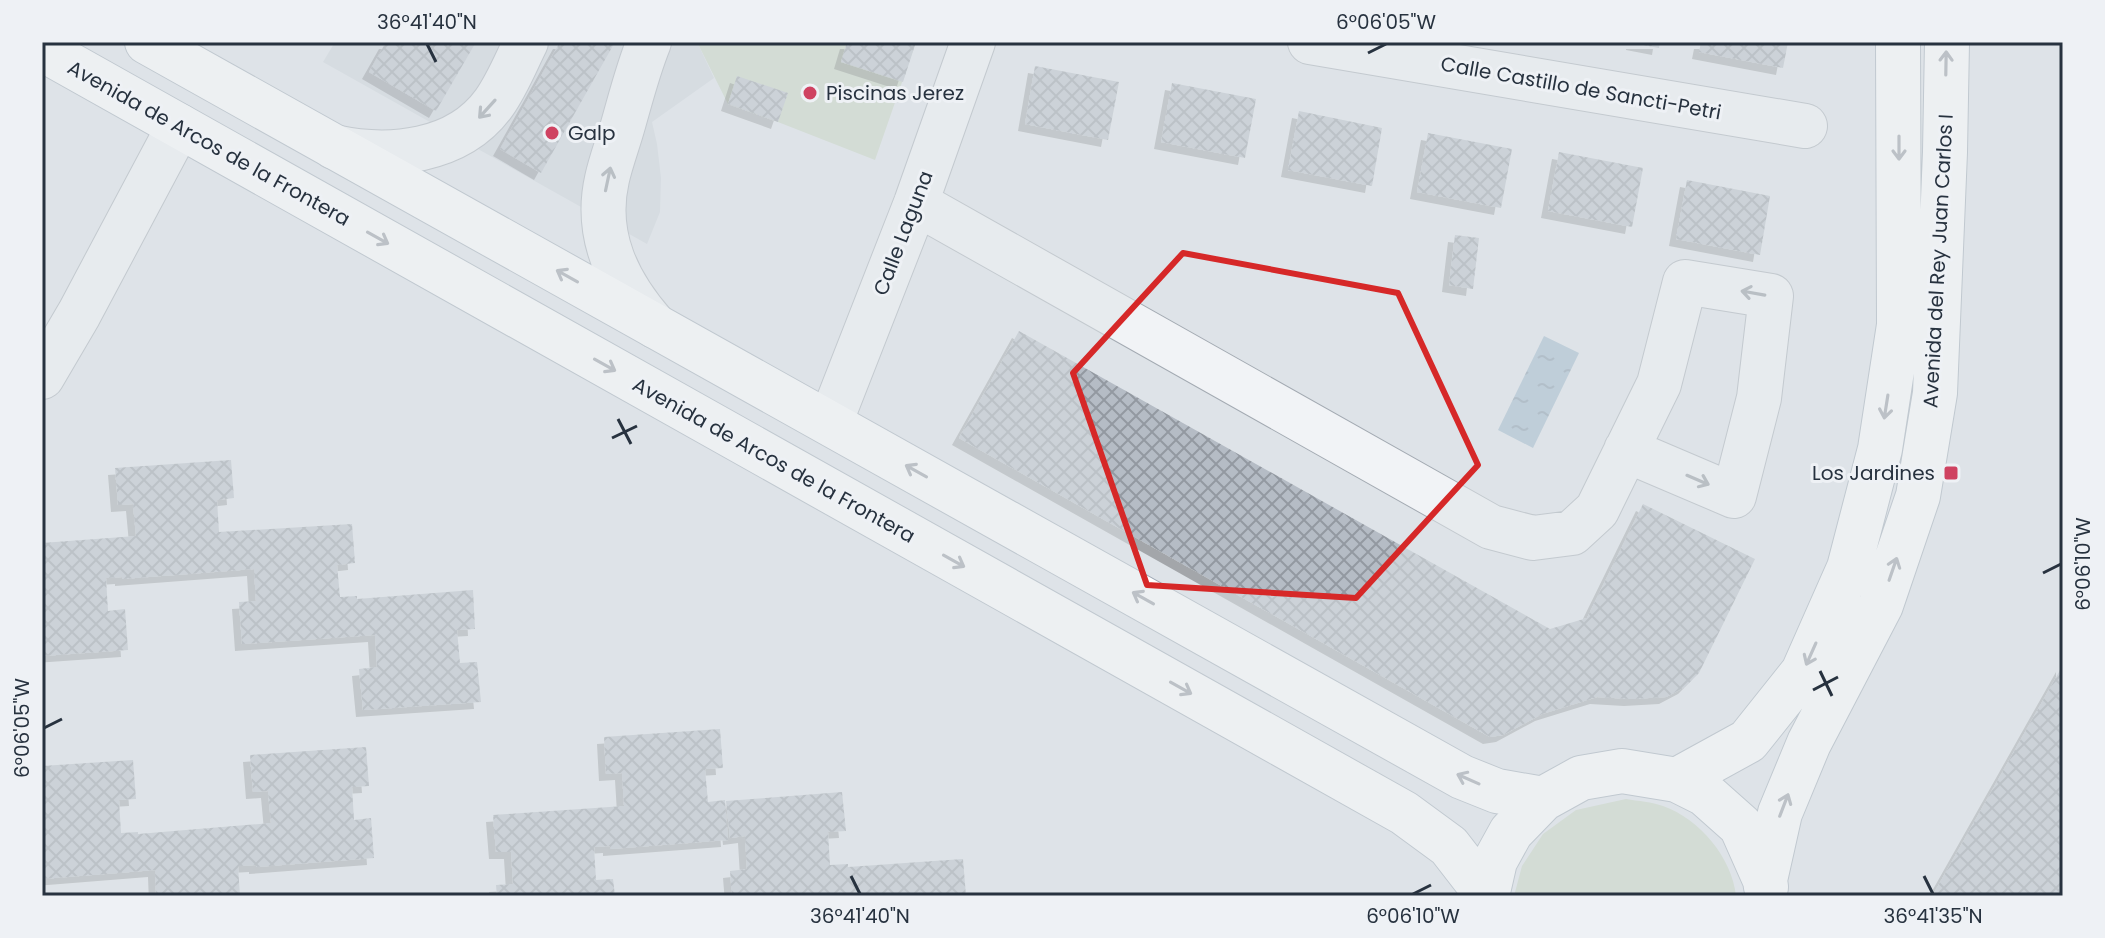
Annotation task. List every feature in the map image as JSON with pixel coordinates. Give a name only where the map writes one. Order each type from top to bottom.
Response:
[{"type":"main road","points":[[147,42],[1462,777],[1497,791],[1543,799]]},
{"type":"main road","name":"Avenida del Rey Juan Carlos I","points":[[1677,780],[1748,741],[1803,672],[1849,568],[1880,449],[1899,325],[1898,42]]},
{"type":"main road","name":"Avenida del Rey Juan Carlos I","points":[[1766,888],[1780,813],[1809,743],[1881,605],[1918,496],[1935,393],[1947,42]]},
{"type":"main road","name":"Avenida de Arcos de la Frontera","points":[[42,49],[1404,813],[1449,846],[1487,896]]},
{"type":"main road","name":"Avenida de Arcos de la Frontera","points":[[1487,896],[1495,861],[1511,832],[1543,799],[1581,778],[1622,771],[1677,780],[1705,794],[1741,826],[1766,888]]},
{"type":"street","points":[[334,147],[381,154],[406,152],[452,137],[473,124],[493,103],[526,42]]},
{"type":"street","points":[[649,42],[606,180],[603,206],[610,256],[636,304],[655,326]]},
{"type":"street","name":"Calle Laguna","points":[[830,423],[916,203],[973,42]]},
{"type":"street","name":"Calle Castillo de Sancti-Petri","points":[[1310,42],[1805,126]]},
{"type":"street","points":[[42,377],[179,126]]},
{"type":"street","points":[[916,203],[1491,527],[1533,538],[1572,533],[1597,510],[1626,450],[1659,384],[1685,282],[1771,296],[1759,398],[1734,496],[1626,450]]},
{"type":"highlighted area","points":[[1183,253],[1398,293],[1478,465],[1356,598],[1147,585],[1073,373]]},
{"type":"shaded area","name":"Galp","points":[[335,42],[697,42],[714,78],[652,122],[661,178],[660,212],[647,244],[323,62]]},
{"type":"green space","name":"Piscinas Jerez","points":[[697,42],[916,42],[875,160],[728,104]]},
{"type":"green space","points":[[1626,799],[1663,806],[1677,812],[1701,830],[1721,854],[1736,896],[1514,896],[1522,866],[1543,834],[1576,810]]},
{"type":"water","points":[[1544,336],[1579,353],[1533,448],[1498,430]]},
{"type":"building","points":[[386,42],[476,42],[436,111],[369,72]]},
{"type":"building","points":[[560,42],[615,42],[541,173],[500,149]]},
{"type":"building","points":[[847,42],[916,42],[903,82],[841,62]]},
{"type":"building","points":[[1633,42],[1660,42],[1659,48]]},
{"type":"building","points":[[1701,42],[1788,42],[1783,68],[1699,52]]},
{"type":"building","points":[[1035,66],[1119,82],[1108,140],[1025,124]]},
{"type":"building","points":[[737,76],[788,93],[778,122],[728,104]]},
{"type":"building","points":[[1172,83],[1256,99],[1245,158],[1161,142]]},
{"type":"building","points":[[1299,111],[1382,128],[1372,186],[1288,170]]},
{"type":"building","points":[[1428,133],[1512,149],[1501,208],[1417,192]]},
{"type":"building","points":[[1559,152],[1643,168],[1632,227],[1548,211]]},
{"type":"building","points":[[1687,180],[1770,196],[1760,255],[1676,239]]},
{"type":"building","points":[[1455,235],[1479,238],[1473,289],[1449,285]]},
{"type":"building","points":[[1019,331],[1550,629],[1587,618],[1643,504],[1755,559],[1699,673],[1685,687],[1666,697],[1597,697],[1542,714],[1503,735],[1490,737],[959,438]]},
{"type":"building","points":[[231,460],[234,498],[217,500],[219,532],[352,524],[355,563],[337,565],[340,597],[357,596],[357,599],[473,590],[475,629],[457,630],[460,663],[477,662],[481,702],[363,710],[359,669],[377,667],[375,635],[242,644],[239,602],[256,601],[254,569],[106,578],[108,611],[125,609],[128,650],[42,656],[42,543],[136,536],[133,504],[118,505],[115,468]]},
{"type":"building","points":[[2063,665],[2063,896],[1939,896],[1934,893]]},
{"type":"building","points":[[720,729],[723,768],[705,769],[708,802],[725,800],[728,840],[610,849],[610,846],[594,847],[596,880],[613,879],[615,896],[497,896],[496,885],[513,884],[511,852],[496,852],[493,815],[624,806],[622,773],[606,774],[604,737]]},
{"type":"building","points":[[366,747],[369,786],[352,787],[354,820],[371,818],[374,858],[238,866],[240,896],[156,896],[155,870],[42,879],[42,766],[133,760],[136,799],[119,800],[121,833],[138,834],[271,823],[268,791],[253,792],[250,755]]},
{"type":"building","points":[[842,792],[846,831],[828,832],[830,865],[848,864],[848,867],[963,859],[966,896],[732,896],[730,871],[747,869],[745,836],[730,838],[726,801]]},
{"type":"place","name":"Piscinas Jerez","points":[[810,93]]},
{"type":"place","name":"Galp","points":[[552,133]]},
{"type":"place","name":"Los Jardines","points":[[1951,473]]}]
